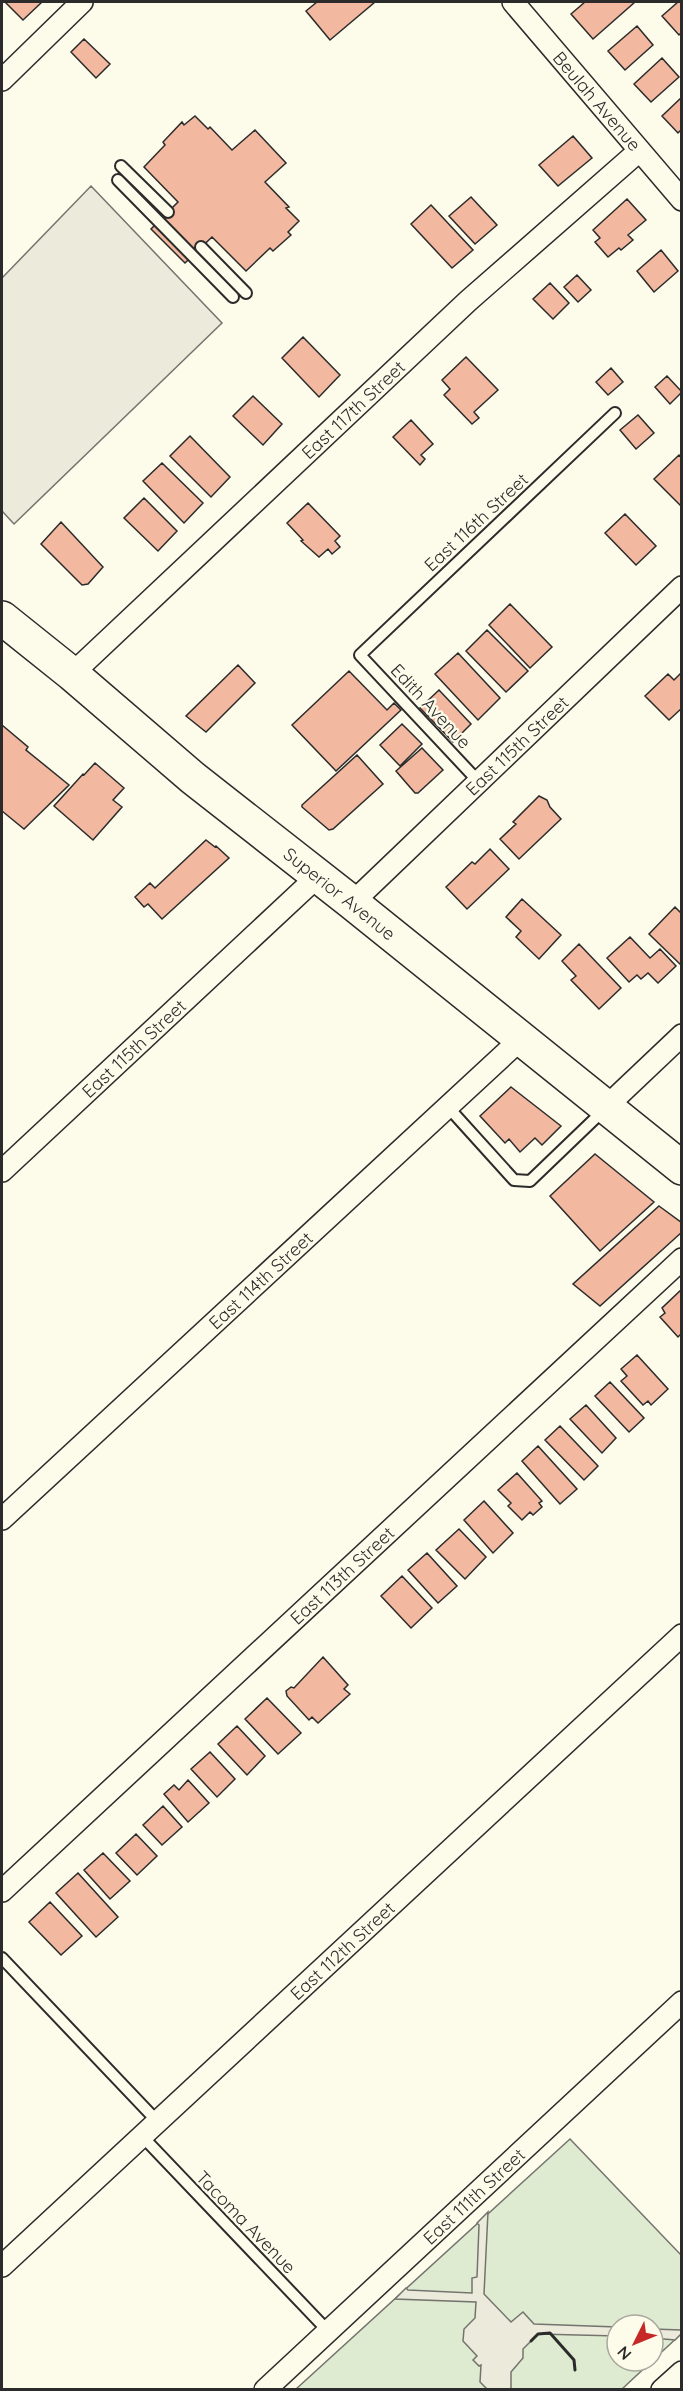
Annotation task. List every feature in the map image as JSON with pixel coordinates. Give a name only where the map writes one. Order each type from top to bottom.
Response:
[{"type":"main road","name":"Superior Avenue","points":[[6,629],[72,674],[193,778],[681,1168]]},
{"type":"street","points":[[2,80],[82,2]]},
{"type":"street","name":"Beulah Avenue","points":[[513,2],[681,200]]},
{"type":"street","name":"East 117th Street","points":[[72,674],[468,301],[639,152]]},
{"type":"street","name":"East 115th Street","points":[[352,903],[681,587]]},
{"type":"street","name":"East 115th Street","points":[[2,1171],[318,876]]},
{"type":"street","points":[[606,1107],[681,1035]]},
{"type":"street","name":"East 114th Street","points":[[2,1519],[521,1039]]},
{"type":"street","name":"East 113th Street","points":[[2,1891],[681,1259]]},
{"type":"street","name":"East 112th Street","points":[[2,2266],[681,1635]]},
{"type":"street","name":"East 111th Street","points":[[265,2390],[681,2002]]},
{"type":"street","points":[[662,2390],[681,2372]]},
{"type":"lane","points":[[121,166],[168,212]]},
{"type":"lane","points":[[118,180],[233,297]]},
{"type":"lane","points":[[201,247],[246,293]]},
{"type":"lane","name":"East 116th Street","points":[[360,655],[615,413]]},
{"type":"lane","name":"Edith Avenue","points":[[360,655],[478,781]]},
{"type":"lane","points":[[448,1107],[514,1180],[530,1181],[606,1107]]},
{"type":"lane","points":[[2,1958],[157,2121]]},
{"type":"lane","name":"Tacoma Avenue","points":[[141,2135],[328,2331]]},
{"type":"green space","points":[[570,2139],[681,2255],[681,2334],[665,2349],[665,2313],[605,2313],[605,2373],[639,2373],[622,2389],[295,2390]]},
{"type":"shaded area","points":[[91,186],[222,323],[14,524],[2,511],[2,278]]},
{"type":"shaded area","points":[[488,2212],[484,2294],[511,2322],[523,2312],[534,2324],[605,2327],[605,2336],[538,2334],[523,2349],[523,2358],[511,2372],[511,2389],[487,2389],[480,2382],[481,2365],[479,2366],[473,2360],[477,2356],[463,2341],[464,2329],[475,2318],[476,2302],[395,2299],[406,2288],[408,2290],[472,2293],[472,2278],[477,2277],[479,2225],[477,2223]]},
{"type":"shaded area","points":[[665,2329],[681,2330],[681,2334],[675,2340],[665,2339]]},
{"type":"building","points":[[5,2],[42,2],[23,20]]},
{"type":"building","points":[[317,2],[375,2],[330,40],[306,11]]},
{"type":"building","points":[[585,2],[635,2],[593,39],[571,14]]},
{"type":"building","points":[[678,2],[682,2],[682,32],[679,35],[662,16]]},
{"type":"building","points":[[637,26],[653,45],[625,70],[608,51]]},
{"type":"building","points":[[84,39],[110,64],[96,78],[71,52]]},
{"type":"building","points":[[662,58],[679,77],[651,102],[634,84]]},
{"type":"building","points":[[682,97],[682,129],[678,133],[662,116]]},
{"type":"building","points":[[195,116],[208,129],[210,127],[232,150],[255,130],[286,163],[265,182],[299,221],[288,232],[291,235],[273,251],[270,248],[246,271],[212,237],[185,263],[151,229],[178,202],[144,167],[165,145],[163,142],[182,122],[184,125]]},
{"type":"building","points":[[573,136],[592,158],[558,186],[539,165]]},
{"type":"building","points":[[471,197],[497,225],[475,244],[449,216]]},
{"type":"building","points":[[627,199],[646,220],[628,235],[633,240],[608,257],[595,242],[600,238],[593,230]]},
{"type":"building","points":[[431,205],[473,250],[452,268],[411,224]]},
{"type":"building","points":[[661,250],[678,271],[654,292],[637,271]]},
{"type":"building","points":[[577,275],[591,290],[578,302],[564,287]]},
{"type":"building","points":[[550,283],[569,303],[553,319],[533,299]]},
{"type":"building","points":[[303,337],[340,375],[319,397],[282,358]]},
{"type":"building","points":[[466,357],[498,390],[474,412],[479,418],[472,424],[444,395],[450,389],[442,380]]},
{"type":"building","points":[[611,368],[623,382],[608,395],[596,382]]},
{"type":"building","points":[[667,376],[682,392],[670,404],[655,387]]},
{"type":"building","points":[[253,396],[282,424],[263,445],[233,416]]},
{"type":"building","points":[[638,415],[654,433],[636,449],[620,430]]},
{"type":"building","points":[[411,420],[433,444],[421,455],[425,459],[420,465],[393,437]]},
{"type":"building","points":[[190,436],[230,477],[211,497],[170,456]]},
{"type":"building","points":[[679,455],[682,458],[682,507],[654,479]]},
{"type":"building","points":[[162,463],[203,503],[184,523],[143,481]]},
{"type":"building","points":[[144,498],[177,531],[158,551],[124,518]]},
{"type":"building","points":[[308,503],[340,536],[335,541],[340,547],[332,554],[328,549],[319,557],[301,541],[303,540],[287,523]]},
{"type":"building","points":[[625,514],[656,546],[636,565],[605,533]]},
{"type":"building","points":[[61,522],[103,567],[88,584],[82,585],[41,544]]},
{"type":"building","points":[[510,604],[552,647],[530,668],[489,625]]},
{"type":"building","points":[[487,630],[528,671],[506,692],[466,651]]},
{"type":"building","points":[[458,653],[500,698],[478,720],[435,674]]},
{"type":"building","points":[[238,665],[255,683],[206,732],[186,716]]},
{"type":"building","points":[[349,671],[387,710],[394,703],[401,710],[336,771],[292,725]]},
{"type":"building","points":[[682,672],[682,708],[669,720],[645,696],[668,674],[674,680]]},
{"type":"building","points":[[439,690],[471,724],[453,742],[420,708]]},
{"type":"building","points":[[402,724],[422,744],[400,766],[380,745]]},
{"type":"building","points":[[2,725],[28,747],[26,750],[69,785],[24,829],[2,811]]},
{"type":"building","points":[[422,748],[443,770],[418,793],[415,793],[396,771]]},
{"type":"building","points":[[357,755],[383,784],[333,829],[329,830],[302,805]]},
{"type":"building","points":[[95,763],[124,788],[113,800],[122,807],[93,840],[54,806]]},
{"type":"building","points":[[539,796],[547,800],[561,819],[519,859],[500,839]]},
{"type":"building","points":[[206,840],[229,858],[162,919],[148,904],[144,907],[135,897],[150,883],[155,888]]},
{"type":"building","points":[[490,849],[509,869],[467,909],[446,887],[472,862],[475,864]]},
{"type":"building","points":[[522,899],[561,935],[539,959],[516,937],[521,931],[506,917]]},
{"type":"building","points":[[675,907],[682,914],[682,966],[649,934]]},
{"type":"building","points":[[630,937],[650,958],[660,949],[676,966],[658,983],[648,973],[641,979],[637,975],[629,982],[607,958]]},
{"type":"building","points":[[579,944],[621,988],[599,1009],[571,980],[576,976],[562,961]]},
{"type":"building","points":[[511,1087],[561,1126],[542,1145],[535,1138],[520,1152],[509,1139],[505,1143],[480,1116]]},
{"type":"building","points":[[595,1154],[654,1202],[600,1251],[550,1196]]},
{"type":"building","points":[[659,1206],[682,1223],[682,1232],[600,1306],[573,1284]]},
{"type":"building","points":[[682,1289],[682,1333],[678,1337],[660,1317],[665,1313],[662,1308]]},
{"type":"building","points":[[637,1355],[668,1389],[651,1405],[648,1401],[643,1405],[621,1381],[627,1376],[621,1369]]},
{"type":"building","points":[[610,1382],[644,1418],[629,1432],[595,1396]]},
{"type":"building","points":[[586,1405],[616,1438],[602,1453],[570,1419]]},
{"type":"building","points":[[560,1426],[598,1466],[584,1480],[545,1440]]},
{"type":"building","points":[[538,1446],[577,1489],[560,1504],[522,1461]]},
{"type":"building","points":[[517,1473],[542,1501],[539,1503],[542,1507],[533,1515],[530,1512],[522,1520],[508,1506],[511,1503],[498,1490]]},
{"type":"building","points":[[484,1501],[513,1533],[493,1553],[464,1520]]},
{"type":"building","points":[[459,1529],[486,1557],[465,1579],[436,1550]]},
{"type":"building","points":[[427,1553],[457,1586],[438,1603],[408,1570]]},
{"type":"building","points":[[402,1576],[432,1608],[411,1628],[381,1596]]},
{"type":"building","points":[[323,1657],[348,1685],[344,1689],[350,1694],[318,1723],[312,1717],[309,1720],[287,1696],[286,1691],[291,1687],[294,1688]]},
{"type":"building","points":[[267,1698],[301,1733],[278,1754],[245,1719]]},
{"type":"building","points":[[237,1726],[265,1756],[247,1775],[218,1744]]},
{"type":"building","points":[[210,1752],[235,1779],[217,1797],[191,1769]]},
{"type":"building","points":[[188,1780],[209,1803],[188,1822],[164,1794],[174,1785],[179,1790]]},
{"type":"building","points":[[163,1806],[182,1827],[162,1845],[143,1825]]},
{"type":"building","points":[[136,1834],[157,1856],[137,1875],[116,1853]]},
{"type":"building","points":[[103,1853],[130,1881],[110,1899],[84,1870]]},
{"type":"building","points":[[78,1873],[118,1917],[96,1937],[56,1893]]},
{"type":"building","points":[[50,1902],[82,1936],[61,1955],[29,1922]]},
{"type":"wall","points":[[531,2341],[538,2334],[550,2333],[574,2360],[575,2370]]}]
